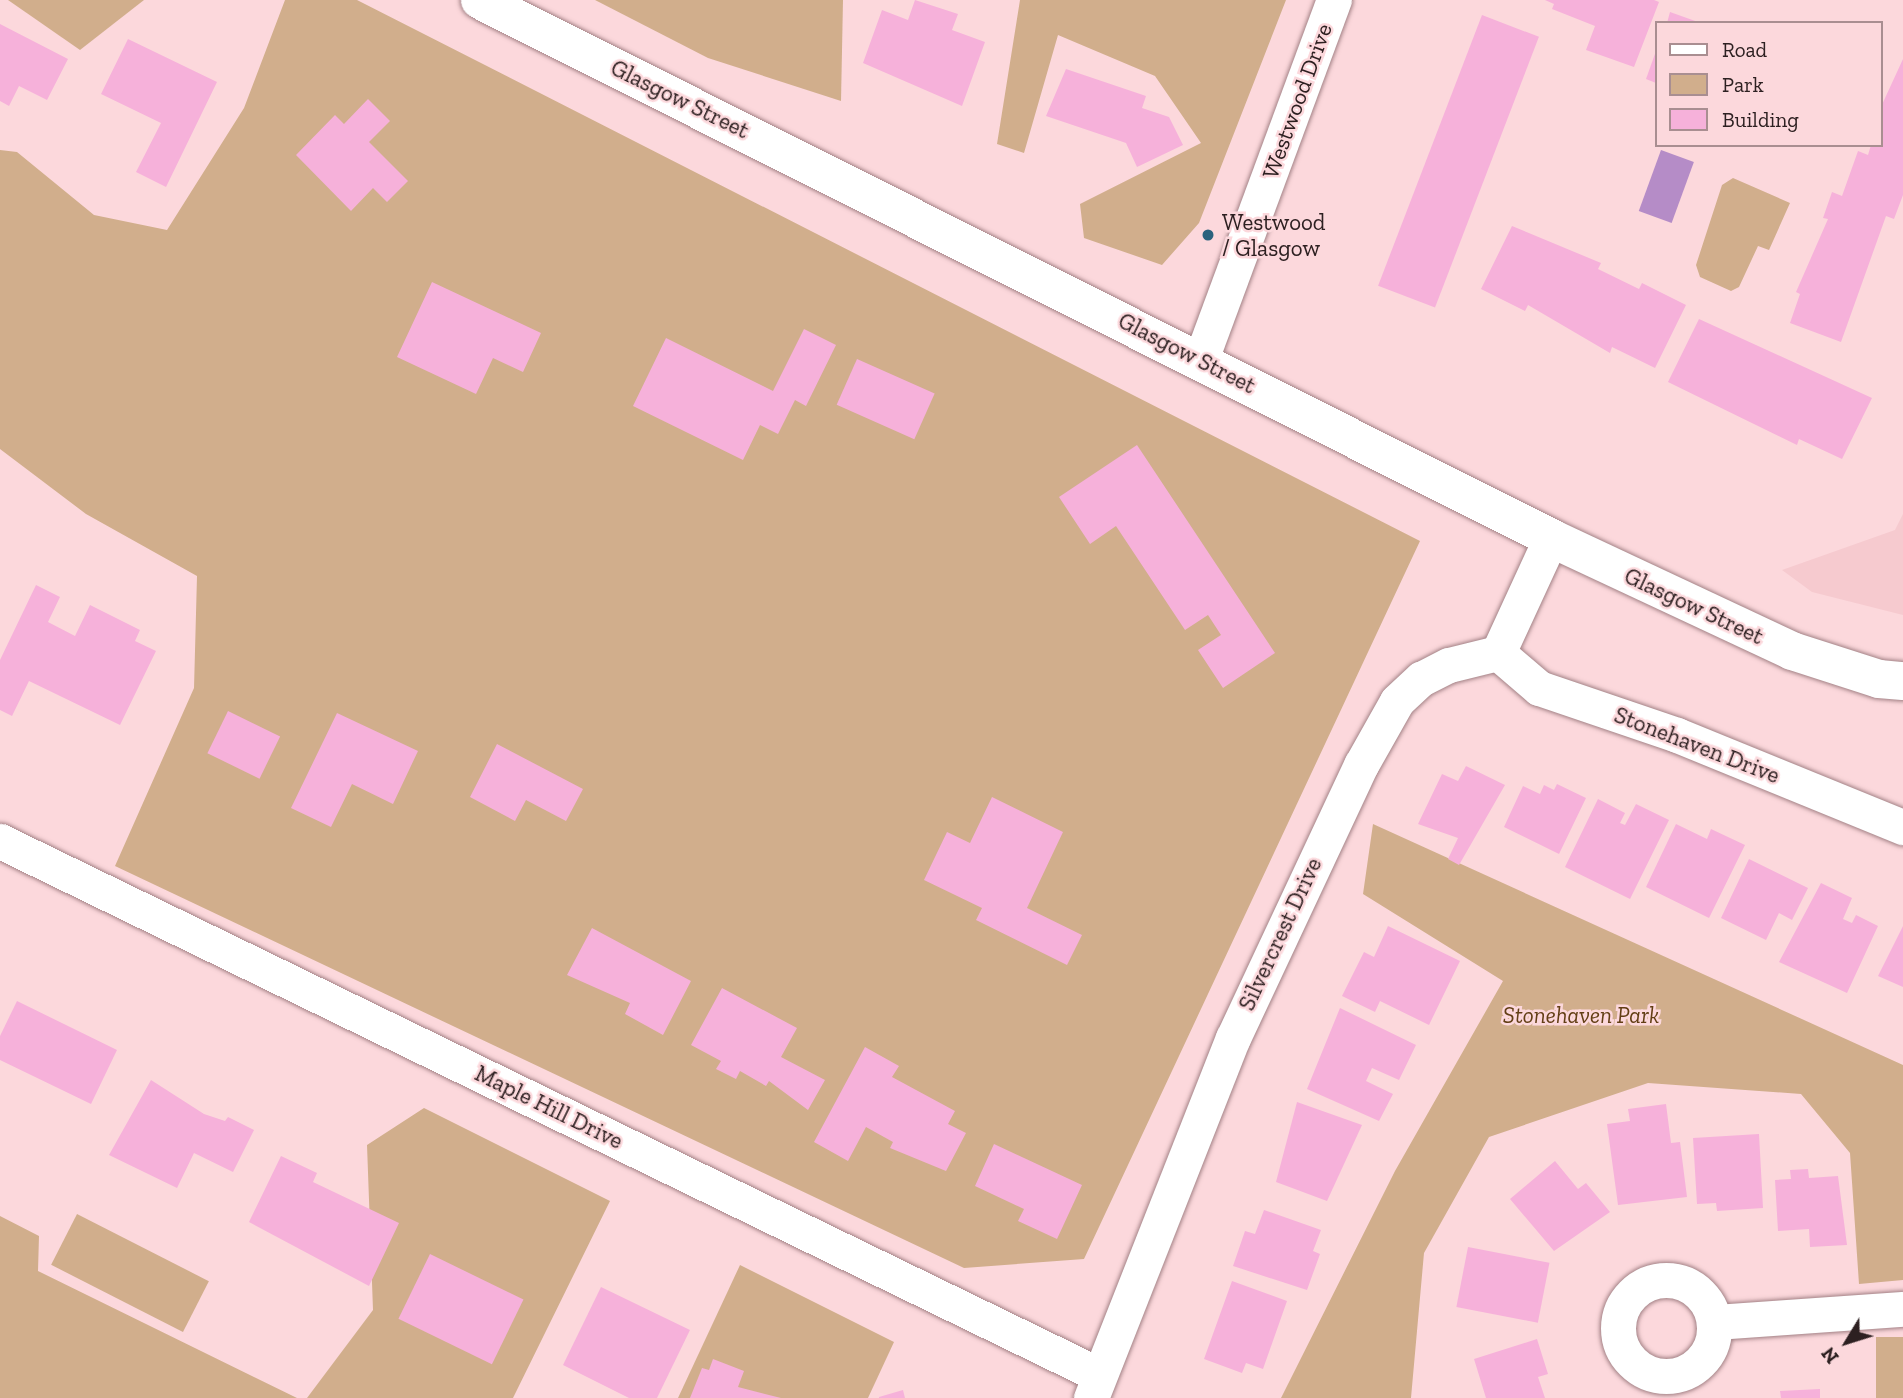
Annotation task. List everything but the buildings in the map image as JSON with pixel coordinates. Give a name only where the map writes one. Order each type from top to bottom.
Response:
[{"type":"street","name":"Glasgow Street","points":[[480,0],[1201,359],[1550,538],[1792,651],[1880,679],[1903,681]]},
{"type":"street","name":"Westwood Drive","points":[[1201,359],[1334,0]]},
{"type":"street","points":[[1498,653],[1550,538]]},
{"type":"street","name":"Stonehaven Drive","points":[[1498,653],[1539,688],[1677,735],[1903,827]]},
{"type":"street","name":"Silvercrest Drive","points":[[1094,1386],[1233,1038],[1361,765],[1397,701],[1421,679],[1450,665],[1498,653]]},
{"type":"street","name":"Maple Hill Drive","points":[[0,841],[1094,1386]]},
{"type":"street","points":[[1714,1322],[1903,1309]]},
{"type":"shaded area","points":[[1661,150],[1694,162],[1672,223],[1639,211]]},
{"type":"shaded area","points":[[1903,514],[1903,615],[1812,592],[1782,570],[1895,530]]},
{"type":"green space","points":[[8,0],[144,0],[80,50]]},
{"type":"green space","points":[[285,0],[357,0],[1420,541],[1084,1259],[964,1268],[115,866],[194,688],[197,576],[86,514],[0,449],[0,150],[17,152],[94,215],[167,230],[244,108]]},
{"type":"green space","points":[[595,0],[843,0],[841,101],[708,58]]},
{"type":"green space","points":[[1020,0],[1286,0],[1199,223],[1162,265],[1084,238],[1080,204],[1201,143],[1155,76],[1058,35],[1024,153],[997,144]]},
{"type":"green space","points":[[1733,178],[1790,203],[1769,250],[1758,246],[1739,287],[1731,291],[1700,277],[1696,265],[1722,185]]},
{"type":"green space","name":"Stonehaven Park","points":[[1373,824],[1903,1065],[1903,1280],[1859,1284],[1850,1153],[1801,1094],[1648,1083],[1489,1137],[1424,1253],[1411,1398],[1281,1398],[1395,1171],[1503,981],[1363,894]]},
{"type":"green space","points":[[424,1108],[610,1201],[513,1398],[307,1398],[373,1310],[367,1145]]},
{"type":"green space","points":[[77,1214],[209,1281],[183,1332],[51,1265]]},
{"type":"green space","points":[[0,1216],[39,1236],[38,1271],[297,1398],[0,1398]]},
{"type":"green space","points":[[740,1265],[894,1342],[868,1398],[678,1398]]},
{"type":"green space","points":[[1876,1337],[1903,1337],[1903,1398],[1876,1398]]},
{"type":"place","name":"Westwood / Glasgow","points":[[1208,235]]}]
